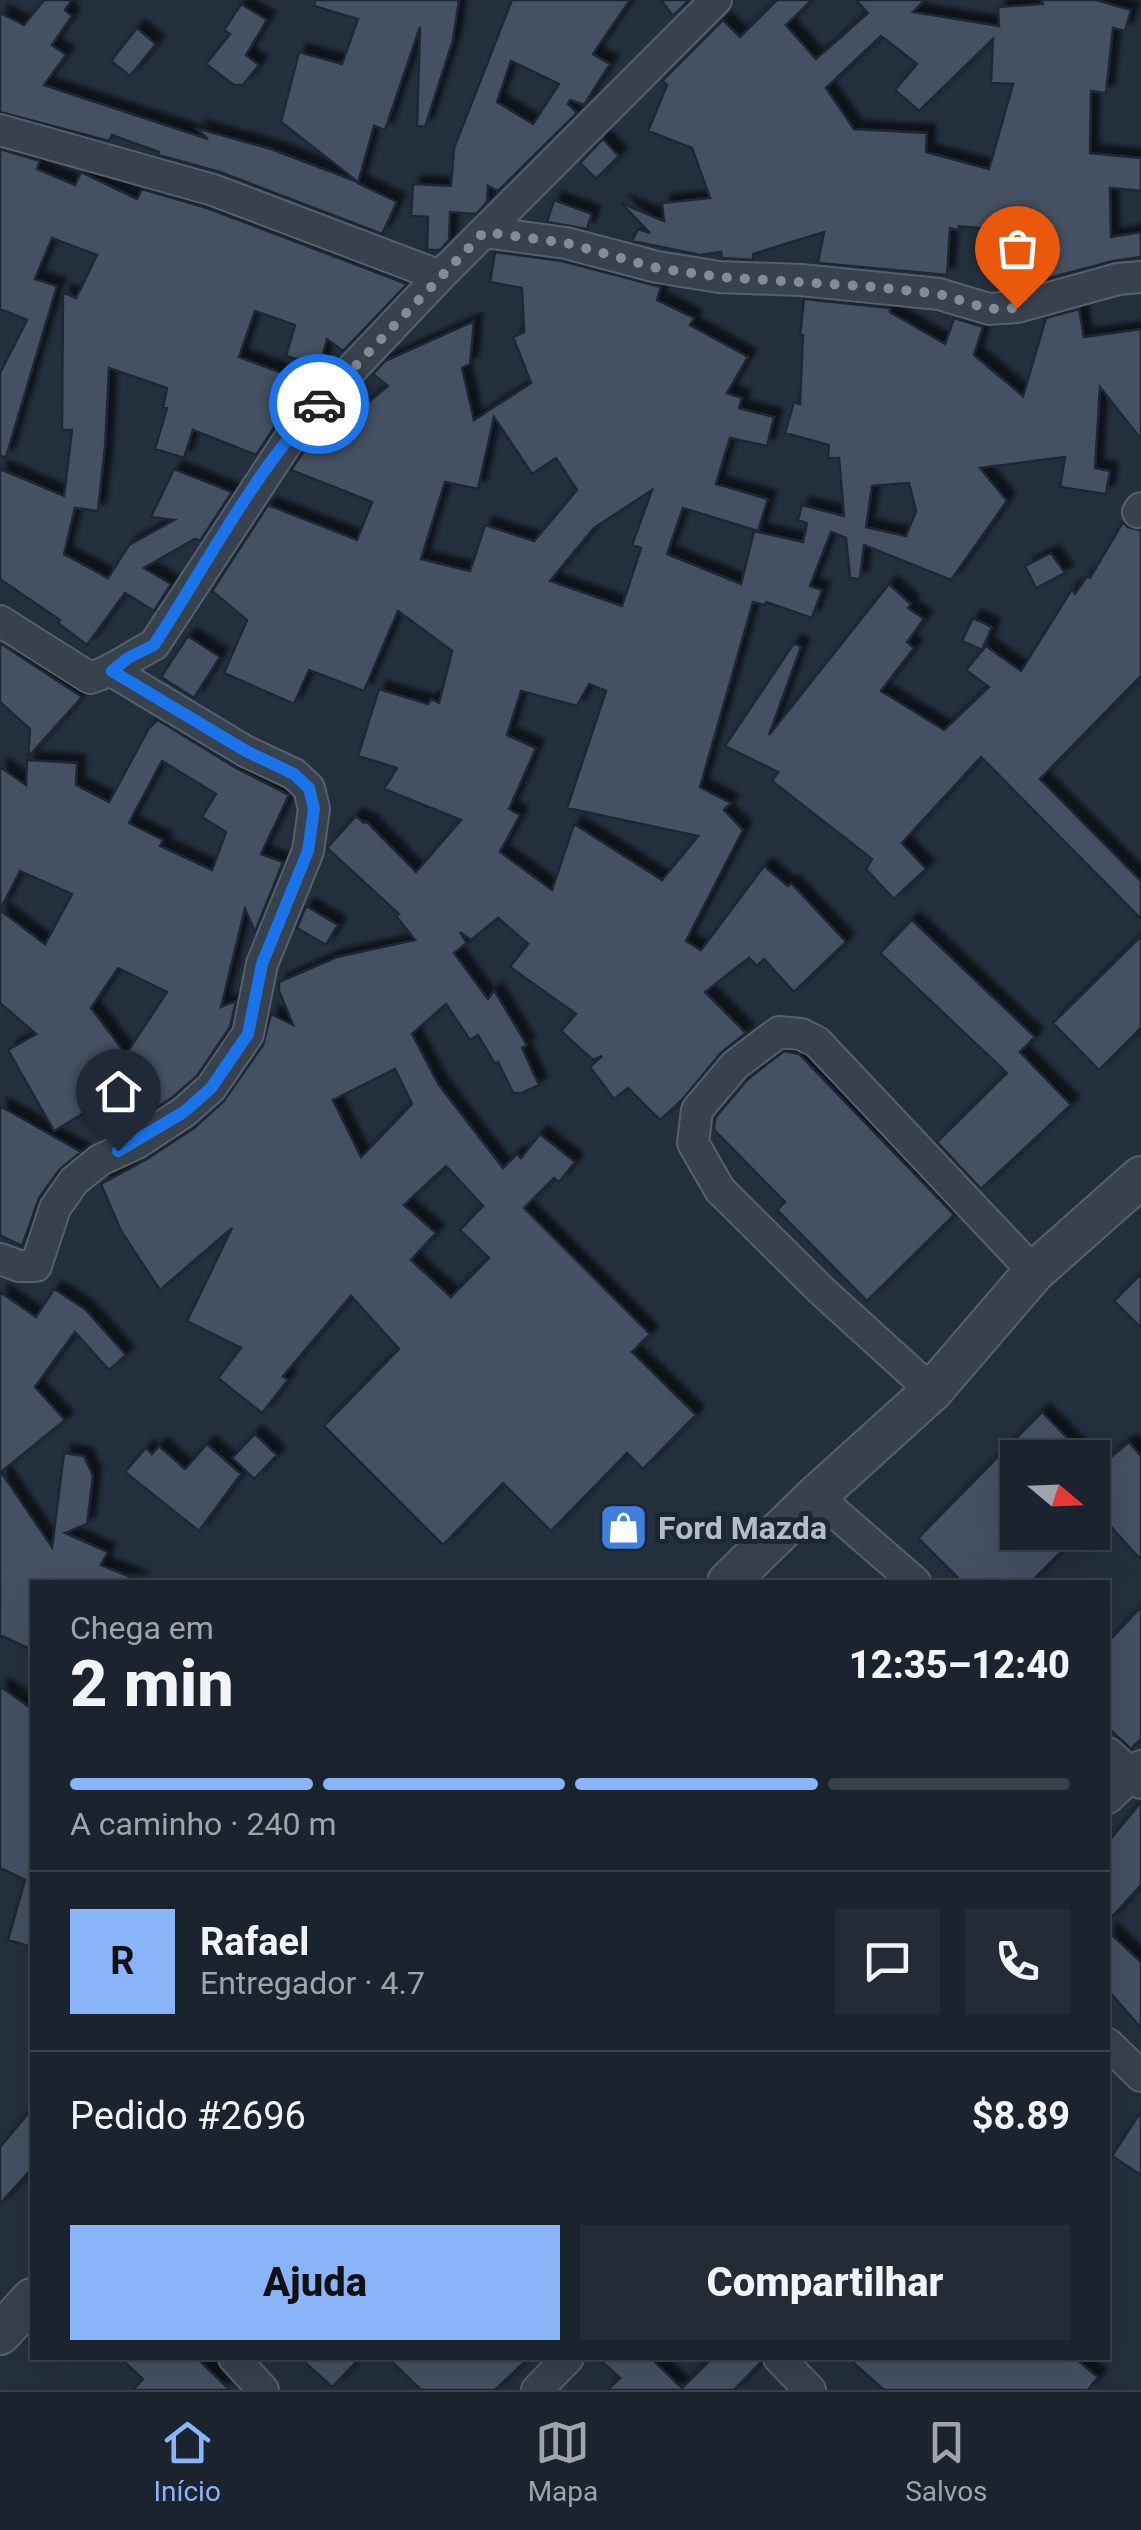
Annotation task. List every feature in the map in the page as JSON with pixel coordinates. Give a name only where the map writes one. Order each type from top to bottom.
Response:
[{"type":"street","points":[[0,622],[90,678],[112,671],[154,645],[297,427],[440,276],[716,0]]},
{"type":"street","points":[[0,130],[213,190],[440,276]]},
{"type":"street","points":[[484,232],[566,243],[657,268],[719,277],[801,280],[939,294],[989,309],[1017,308],[1118,279],[1141,278]]},
{"type":"street","points":[[0,1258],[19,1266],[36,1266],[55,1208],[74,1181],[100,1160],[184,1112],[220,1076],[248,1034],[262,964],[308,851],[314,809],[309,788],[294,774],[246,751],[112,671]]},
{"type":"street","points":[[932,1391],[822,1291],[720,1190],[693,1142],[697,1110],[735,1065],[778,1032],[801,1034],[817,1042],[1034,1272]]},
{"type":"street","points":[[730,1580],[932,1391],[1034,1272],[1141,1177]]},
{"type":"street","points":[[816,1496],[912,1580]]},
{"type":"street","points":[[1110,1754],[1138,1774],[1110,1796]]},
{"type":"street","points":[[1110,2046],[1141,2076]]},
{"type":"street","points":[[0,2334],[30,2301]]},
{"type":"street","points":[[236,2360],[263,2390]]},
{"type":"street","points":[[537,2390],[566,2360]]},
{"type":"street","points":[[780,2360],[810,2390]]},
{"type":"building","points":[[44,0],[72,0],[65,10],[72,16],[52,45],[66,55],[44,85],[208,139],[196,128],[271,149],[358,182],[281,122],[299,52],[342,64],[358,19],[314,6],[315,0],[459,0],[453,40],[425,127],[417,126],[420,27],[385,130],[374,126],[358,183],[397,202],[382,234],[112,135],[109,141],[0,112],[0,13],[24,25]]},
{"type":"building","points":[[512,0],[630,0],[593,54],[610,64],[584,105],[570,100],[568,104],[577,113],[498,191],[488,186],[487,202],[476,214],[450,212],[449,240],[440,250],[427,250],[428,217],[411,216],[413,184],[451,186],[454,148]],"holes":[[[511,61],[559,84],[533,124],[497,102]]]},
{"type":"building","points":[[661,0],[689,0],[673,16]]},
{"type":"building","points":[[777,0],[812,0],[786,25],[816,59],[868,13],[856,0],[925,0],[913,12],[999,26],[998,7],[1043,4],[1041,0],[1096,0],[1131,10],[1125,31],[1113,28],[1106,93],[1091,91],[1090,153],[1141,158],[1141,191],[1110,188],[1111,237],[1141,232],[1141,257],[1008,289],[1010,231],[950,228],[947,275],[818,263],[824,232],[753,254],[753,260],[722,258],[721,252],[700,255],[632,241],[638,229],[650,233],[621,203],[664,221],[662,203],[710,198],[692,148],[648,131],[667,85],[662,81],[723,20],[740,37]],"holes":[[[881,36],[917,64],[895,90],[919,111],[993,39],[991,83],[1013,84],[989,169],[926,152],[927,133],[854,129],[826,88]]]},
{"type":"building","points":[[241,4],[267,20],[246,55],[259,65],[243,85],[234,85],[206,64],[230,34],[224,30]]},
{"type":"building","points":[[137,28],[156,44],[130,76],[111,61]]},
{"type":"building","points":[[603,139],[619,156],[596,179],[580,163]]},
{"type":"building","points":[[0,149],[40,161],[37,169],[75,185],[81,172],[137,199],[142,189],[207,208],[407,284],[343,351],[327,339],[320,366],[286,356],[295,325],[255,311],[239,357],[290,376],[274,418],[279,420],[256,455],[193,430],[184,458],[155,449],[167,408],[163,407],[167,388],[109,368],[98,511],[75,508],[64,554],[108,578],[129,545],[174,520],[151,517],[174,469],[232,492],[200,541],[195,539],[144,568],[171,584],[154,611],[125,593],[87,645],[58,623],[60,620],[0,579],[0,469],[64,496],[72,430],[62,430],[63,292],[76,298],[97,255],[52,238],[35,279],[57,286],[6,457],[0,456],[0,373],[27,320],[0,309]]},
{"type":"building","points":[[554,200],[592,214],[587,229],[547,222]]},
{"type":"building","points":[[495,252],[562,261],[661,287],[657,300],[694,318],[690,325],[748,357],[727,393],[742,398],[739,408],[774,417],[767,446],[730,438],[716,484],[768,499],[758,531],[683,508],[667,554],[741,584],[754,531],[803,542],[807,523],[798,520],[802,505],[844,516],[839,458],[828,458],[829,445],[785,433],[794,402],[800,404],[804,299],[890,308],[890,312],[945,344],[954,318],[983,327],[974,355],[1023,396],[1046,318],[1079,309],[1084,337],[1141,329],[1141,439],[1100,387],[1095,468],[1110,471],[1106,494],[1060,487],[1065,457],[980,468],[1007,501],[951,580],[864,545],[860,579],[850,578],[846,538],[831,532],[810,586],[822,590],[812,618],[766,602],[753,602],[700,787],[731,803],[724,810],[743,830],[686,941],[701,950],[764,866],[788,886],[791,883],[846,942],[794,992],[764,959],[757,966],[749,958],[705,992],[746,1033],[721,1053],[660,1120],[628,1088],[614,1099],[590,1067],[602,1056],[593,1060],[561,1031],[576,1014],[510,967],[528,944],[498,918],[471,940],[460,932],[467,943],[454,953],[488,999],[494,990],[527,1045],[522,1048],[539,1085],[513,1093],[498,1062],[495,1064],[478,1035],[470,1040],[446,1004],[412,1034],[439,1085],[503,1168],[517,1154],[521,1158],[540,1134],[575,1162],[559,1182],[554,1178],[524,1208],[650,1334],[632,1352],[696,1415],[643,1469],[627,1453],[551,1531],[503,1483],[443,1545],[324,1426],[399,1349],[351,1296],[283,1376],[288,1380],[262,1413],[218,1378],[241,1348],[187,1321],[232,1228],[160,1290],[121,1231],[101,1184],[194,1128],[223,1102],[263,1045],[271,1014],[293,1025],[279,982],[337,957],[415,940],[396,916],[399,914],[327,848],[356,816],[366,821],[416,872],[461,820],[384,789],[397,768],[358,756],[379,689],[428,704],[431,699],[439,703],[452,651],[398,611],[364,691],[309,670],[294,704],[224,673],[247,620],[212,591],[268,505],[357,540],[372,502],[291,470],[314,436],[322,440],[388,386],[373,374],[385,361],[474,321],[470,364],[462,368],[474,420],[531,383],[513,337],[524,332],[522,288],[490,282]],"holes":[[[494,417],[532,474],[556,458],[577,490],[534,541],[485,525],[470,571],[421,559],[445,482],[478,489]],[[909,483],[916,511],[906,536],[866,527],[872,486]],[[652,490],[632,545],[641,548],[622,606],[550,581],[594,528]],[[589,684],[606,691],[567,808],[698,836],[662,880],[574,824],[552,890],[500,852],[520,815],[509,809],[536,748],[507,735],[521,691],[577,706]],[[395,1069],[412,1104],[361,1157],[333,1100]],[[446,1166],[483,1206],[460,1230],[489,1258],[451,1297],[411,1260],[436,1233],[404,1205]]]},
{"type":"building","points":[[1123,522],[1141,530],[1141,676],[1040,779],[1141,881],[1141,919],[981,757],[902,843],[926,869],[894,899],[866,869],[872,859],[772,781],[778,772],[725,746],[794,643],[801,647],[769,735],[889,584],[911,604],[908,608],[924,619],[907,642],[914,648],[881,691],[944,730],[989,687],[966,670],[986,646],[1021,671],[1072,589],[1075,594],[1087,576],[1090,578]]},
{"type":"building","points":[[1051,553],[1065,573],[1036,588],[1025,566]]},
{"type":"building","points":[[973,618],[992,627],[982,650],[962,641]]},
{"type":"building","points":[[188,636],[220,657],[194,698],[161,677]]},
{"type":"building","points":[[0,643],[82,697],[28,757],[30,729],[0,702]]},
{"type":"building","points":[[158,720],[289,795],[261,854],[283,862],[255,932],[245,909],[221,1007],[236,1001],[230,1027],[197,1076],[173,1097],[123,1129],[109,1098],[54,1131],[8,1050],[36,1034],[0,1003],[0,910],[0,767],[26,785],[27,760],[77,763],[76,785],[109,802],[149,728]],"holes":[[[162,761],[216,794],[202,817],[226,832],[212,870],[160,846],[163,840],[129,823]],[[20,871],[72,894],[45,944],[0,910]],[[118,968],[167,992],[126,1054],[91,1008]]]},
{"type":"building","points":[[306,906],[338,925],[326,945],[297,928]]},
{"type":"building","points":[[912,920],[1035,1037],[1020,1052],[1071,1105],[981,1189],[937,1142],[1007,1073],[880,953]]},
{"type":"building","points":[[1141,936],[1141,1028],[1099,1070],[1053,1023]]},
{"type":"building","points":[[784,1051],[799,1054],[954,1215],[867,1301],[777,1210],[785,1202],[714,1130],[715,1118],[748,1079]]},
{"type":"building","points":[[0,1106],[81,1152],[59,1170],[39,1198],[22,1246],[0,1235]]},
{"type":"building","points":[[1141,1274],[1141,1328],[1114,1301]]},
{"type":"building","points":[[54,1289],[85,1309],[126,1355],[109,1370],[75,1332],[35,1387],[65,1420],[1,1472],[52,1547],[64,1453],[84,1456],[93,1476],[87,1524],[65,1533],[108,1552],[101,1565],[138,1580],[30,1580],[30,1649],[0,1635],[0,1292],[36,1317]]},
{"type":"building","points":[[1042,1412],[1069,1440],[1014,1440]]},
{"type":"building","points":[[255,1434],[277,1455],[254,1479],[232,1458]]},
{"type":"building","points":[[1129,1442],[1141,1456],[1141,1560],[1110,1526],[1110,1458]]},
{"type":"building","points":[[207,1444],[241,1474],[199,1531],[125,1472],[146,1448],[152,1454],[159,1446],[185,1469]]},
{"type":"building","points":[[1000,1455],[1000,1550],[1063,1550],[1033,1580],[960,1580],[918,1538]]},
{"type":"building","points":[[1141,1607],[1141,1739],[1131,1749],[1110,1730],[1110,1640]]},
{"type":"building","points":[[0,1686],[30,1708],[30,1946],[8,1940],[25,1880],[0,1868]]},
{"type":"building","points":[[1141,1802],[1141,1885],[1110,1919],[1110,1840]]},
{"type":"building","points":[[1110,1933],[1141,1962],[1141,2028],[1110,1992]]},
{"type":"building","points":[[30,2111],[30,2170],[0,2204],[0,2147]]},
{"type":"building","points":[[1141,2111],[1141,2175],[1112,2156]]},
{"type":"building","points":[[122,2360],[199,2360],[230,2390],[133,2390],[143,2379]]},
{"type":"building","points":[[302,2360],[358,2360],[332,2387]]},
{"type":"building","points":[[390,2360],[527,2360],[495,2390],[421,2390]]},
{"type":"building","points":[[600,2360],[653,2360],[682,2388],[710,2360],[761,2360],[734,2390],[607,2390],[620,2378]]},
{"type":"building","points":[[850,2360],[1077,2360],[1098,2377],[1088,2390],[884,2390]]},
{"type":"way so far","points":[[319,404],[484,232],[566,243],[657,268],[719,277],[876,287],[939,294],[989,309],[1017,308]]},
{"type":"place","name":"Ford Mazda","points":[[623,1528]]},
{"type":"route","points":[[118,1151],[184,1112],[211,1088],[248,1034],[262,964],[308,851],[314,809],[309,788],[294,774],[246,751],[112,671],[154,645],[255,488],[297,427],[319,404]]}]
